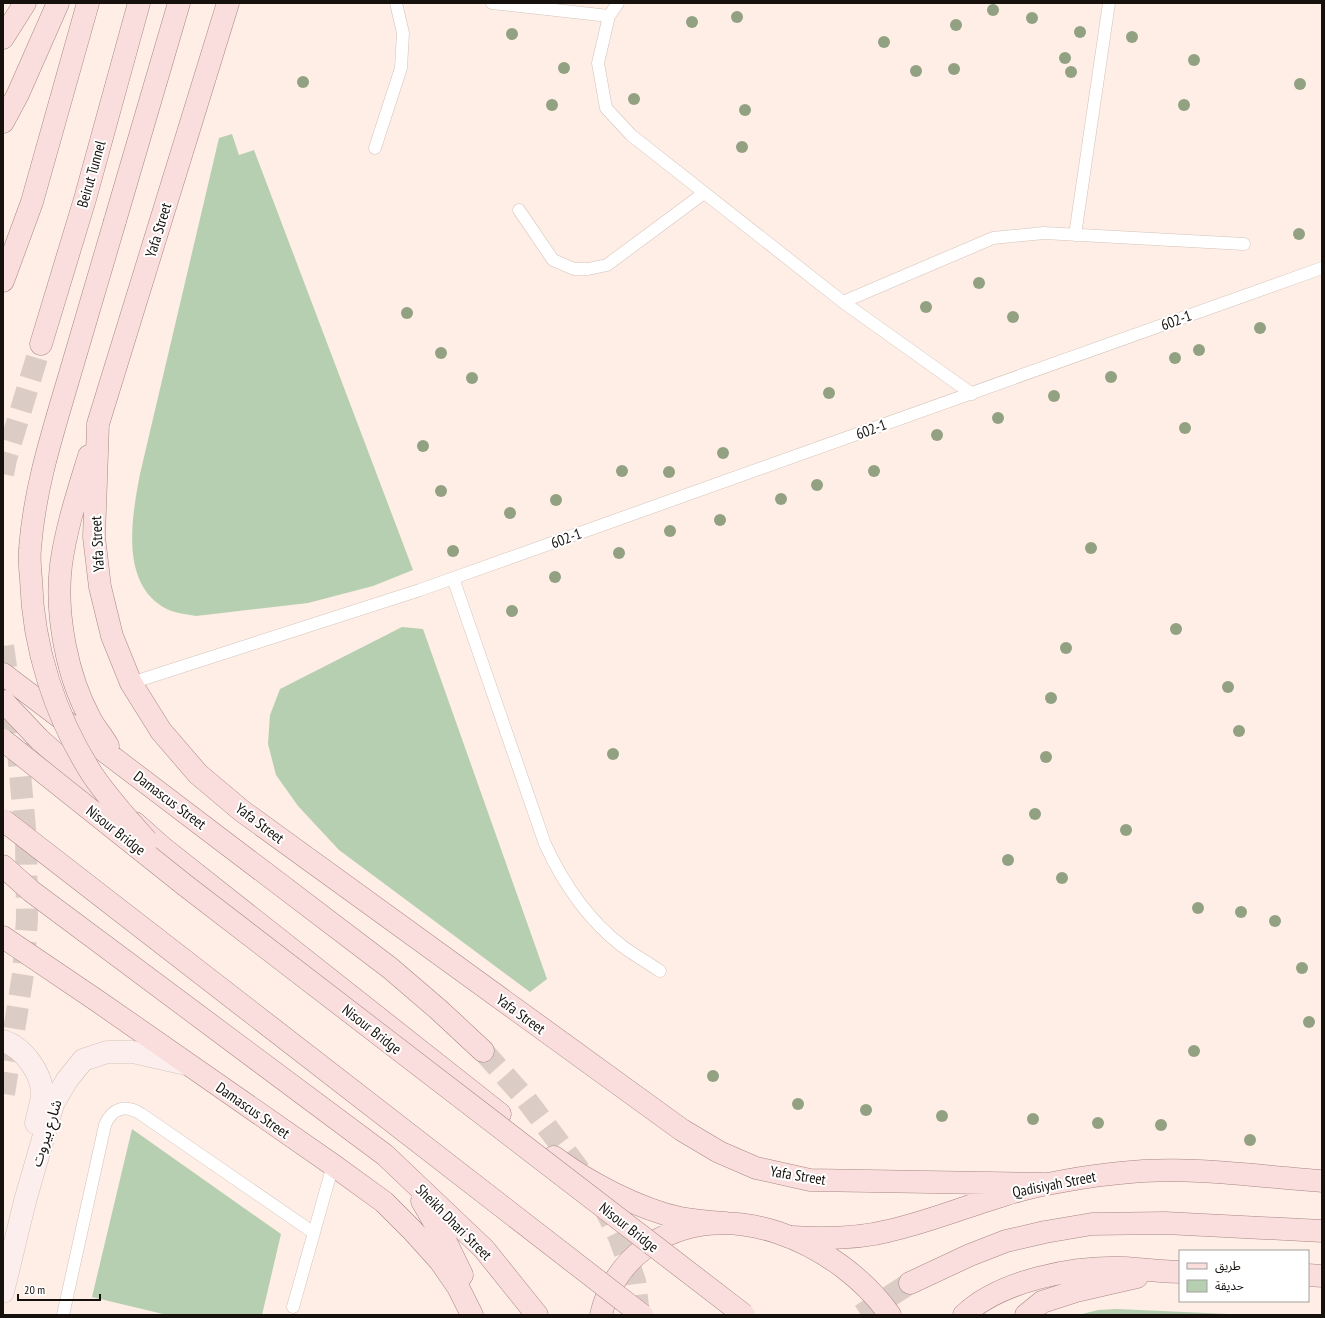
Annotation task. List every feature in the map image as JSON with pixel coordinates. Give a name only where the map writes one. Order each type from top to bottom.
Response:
[{"type":"main road","points":[[3,38],[25,3]]},
{"type":"main road","points":[[3,122],[18,94],[58,3]]},
{"type":"main road","points":[[3,281],[32,202],[88,3]]},
{"type":"main road","name":"Beirut Tunnel","points":[[41,344],[85,199],[139,3]]},
{"type":"main road","points":[[179,3],[47,452],[36,500],[30,551],[32,598],[38,645],[51,690],[69,734],[93,775],[121,812],[186,886]]},
{"type":"main road","name":"Yafa Street","points":[[228,3],[98,424],[94,537],[100,587],[112,636],[131,683],[161,731],[198,774],[242,811],[682,1130],[719,1152],[756,1168],[810,1180],[1046,1184]]},
{"type":"main road","points":[[98,424],[68,526],[61,565],[60,605],[64,645],[75,683],[91,720],[118,760]]},
{"type":"main road","name":"Damascus Street","points":[[3,674],[390,968],[439,1010],[483,1051]]},
{"type":"main road","points":[[3,701],[39,739],[163,848],[569,1168],[620,1196],[679,1218],[762,1228],[792,1237],[812,1247],[848,1270],[879,1300],[890,1315]]},
{"type":"main road","name":"Nisour Bridge","points":[[3,740],[186,886],[744,1315]]},
{"type":"main road","points":[[3,820],[642,1315]]},
{"type":"main road","name":"Sheikh Dhari Street","points":[[3,866],[31,891],[385,1155],[484,1249],[537,1315]]},
{"type":"main road","name":"Damascus Street","points":[[3,937],[99,1002],[384,1202],[440,1260],[458,1287],[473,1315]]},
{"type":"main road","points":[[3,1041],[9,1043],[25,1055],[37,1073],[42,1093],[26,1170],[25,1201]]},
{"type":"main road","name":"شارع بيروت","points":[[3,1292],[25,1201],[53,1104],[67,1080],[83,1060],[107,1052],[133,1052],[186,1064]]},
{"type":"main road","points":[[385,1155],[421,1199],[448,1246],[466,1285],[473,1315]]},
{"type":"main road","name":"Qadisiyah Street","points":[[792,1237],[824,1239],[888,1232],[918,1224],[997,1196],[1046,1184],[1096,1175],[1147,1171],[1197,1171],[1322,1181]]},
{"type":"main road","points":[[370,1191],[473,1246],[501,1270]]},
{"type":"main road","points":[[910,1283],[970,1255],[1006,1241],[1045,1232],[1092,1224],[1166,1222],[1322,1230]]},
{"type":"main road","points":[[597,1315],[611,1286],[622,1269],[637,1254],[653,1242],[671,1233],[691,1227],[725,1224]]},
{"type":"main road","points":[[964,1315],[971,1308],[990,1296],[1022,1283],[1056,1274],[1090,1269],[1125,1268],[1171,1272]]},
{"type":"main road","points":[[1026,1315],[1042,1302],[1076,1291],[1171,1272]]},
{"type":"main road","points":[[1309,1275],[1322,1276]]},
{"type":"main road","points":[[601,1315],[603,1305],[611,1286]]},
{"type":"main road","points":[[516,1289],[532,1315]]},
{"type":"lane","points":[[375,148],[401,68],[403,33],[396,3]]},
{"type":"lane","points":[[492,3],[610,16]]},
{"type":"lane","points":[[618,3],[610,16],[598,63],[606,108],[631,135],[843,302],[972,394]]},
{"type":"lane","points":[[1076,235],[1109,3]]},
{"type":"lane","points":[[519,210],[553,260],[574,269],[588,269],[607,265],[704,193]]},
{"type":"lane","points":[[843,302],[993,238],[1044,233],[1244,244]]},
{"type":"lane","name":"602-1","points":[[131,683],[420,590],[1322,268]]},
{"type":"lane","points":[[453,578],[545,844],[556,867],[569,889],[602,929],[622,946],[660,971]]},
{"type":"lane","points":[[63,1315],[105,1125],[108,1117],[115,1111],[124,1108],[133,1109],[141,1114],[314,1233]]},
{"type":"lane","points":[[293,1307],[333,1165]]},
{"type":"green space","points":[[232,134],[239,155],[254,150],[413,570],[373,586],[308,603],[196,616],[171,611],[163,607],[149,596],[140,581],[135,565],[132,546],[132,528],[140,474],[219,138]]},
{"type":"green space","points":[[402,627],[423,629],[547,979],[530,992],[339,850],[298,806],[276,775],[268,744],[270,715],[280,689]]},
{"type":"green space","points":[[132,1129],[281,1234],[262,1315],[167,1315],[92,1297]]},
{"type":"green space","points":[[1117,1309],[1251,1315],[1078,1315],[1098,1310]]},
{"type":"tunnel","points":[[3,474],[6,459],[41,344]]},
{"type":"tunnel","points":[[3,646],[17,741],[26,839],[27,919],[23,974],[3,1100]]},
{"type":"tunnel","points":[[483,1051],[525,1098],[584,1176]]},
{"type":"tunnel","points":[[602,1203],[619,1237],[635,1281],[639,1315]]},
{"type":"tunnel","points":[[861,1315],[910,1283]]}]
